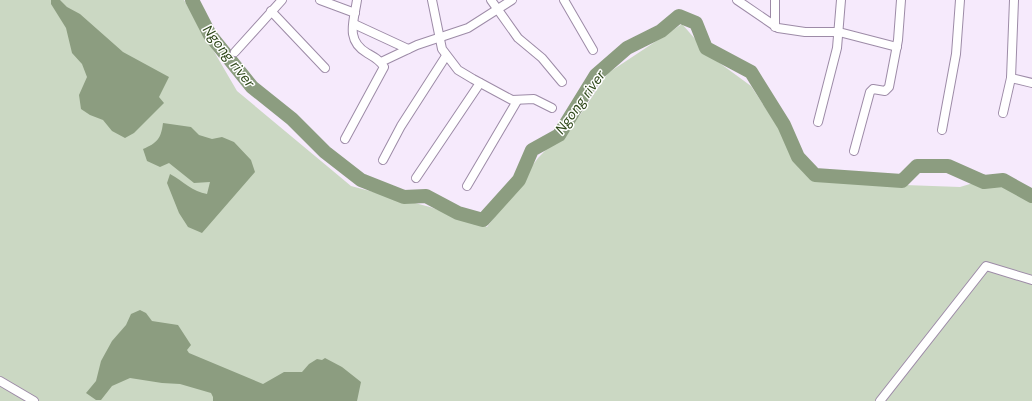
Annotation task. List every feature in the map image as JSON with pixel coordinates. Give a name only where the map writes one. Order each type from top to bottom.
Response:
[{"type":"street","points":[[235,52],[282,0]]},
{"type":"street","points":[[320,0],[356,13]]},
{"type":"street","points":[[345,139],[384,69],[381,62],[357,46],[354,41],[354,24],[358,0]]},
{"type":"street","points":[[432,0],[439,39],[446,56],[458,70],[512,100],[534,100],[552,108]]},
{"type":"street","points":[[491,0],[518,38],[542,58],[562,82]]},
{"type":"street","points":[[381,62],[408,49],[468,28],[512,0]]},
{"type":"street","points":[[564,0],[593,50]]},
{"type":"street","points":[[737,0],[775,27],[786,30],[839,32],[897,47]]},
{"type":"street","points":[[775,0],[775,27]]},
{"type":"street","points":[[818,122],[837,48],[841,0]]},
{"type":"street","points":[[854,151],[870,92],[873,90],[885,91],[889,87],[897,47],[901,0]]},
{"type":"street","points":[[942,130],[955,64],[960,0]]},
{"type":"street","points":[[1003,112],[1011,78],[1014,0]]},
{"type":"street","points":[[272,11],[325,68]]},
{"type":"street","points":[[354,24],[408,49]]},
{"type":"street","points":[[383,160],[401,126],[446,56]]},
{"type":"street","points":[[1011,78],[1032,83]]},
{"type":"street","points":[[416,178],[480,83]]},
{"type":"street","points":[[467,186],[517,101]]},
{"type":"street","points":[[880,401],[986,266],[1032,280]]},
{"type":"street","points":[[0,381],[34,401]]},
{"type":"shaded area","points":[[0,0],[184,0],[237,91],[351,186],[430,207],[487,227],[538,158],[580,115],[608,73],[682,24],[710,56],[751,86],[778,127],[803,172],[822,182],[960,187],[993,177],[1032,201],[1032,401],[0,401]]},
{"type":"shaded area","points":[[51,0],[60,0],[67,7],[80,14],[123,52],[169,77],[159,97],[164,103],[134,133],[125,138],[112,131],[103,120],[90,115],[81,109],[79,95],[87,77],[82,64],[72,53],[66,28],[51,4]]},
{"type":"shaded area","points":[[163,123],[191,127],[199,135],[212,139],[222,137],[234,142],[251,160],[255,172],[202,233],[188,227],[179,213],[167,183],[170,174],[193,189],[207,194],[210,182],[194,183],[169,163],[160,167],[147,161],[143,149],[152,145],[158,140]]},
{"type":"shaded area","points":[[140,310],[146,313],[152,321],[178,325],[191,345],[187,350],[189,353],[263,384],[284,372],[302,372],[309,364],[317,359],[322,360],[325,358],[342,367],[361,382],[357,401],[213,401],[211,393],[180,384],[130,378],[112,386],[101,400],[96,400],[86,393],[96,381],[101,361],[112,341],[126,325],[131,314]]},
{"type":"waterway","name":"Ngong river","points":[[192,0],[210,35],[252,87],[292,119],[325,152],[361,180],[404,197],[426,196],[458,213],[483,220],[519,180],[532,150],[559,135],[596,75],[627,48],[661,31],[679,16],[696,23],[706,48],[751,72],[784,125],[798,157],[815,175],[902,181],[917,166],[948,166],[984,182],[1003,180],[1032,196]]}]
